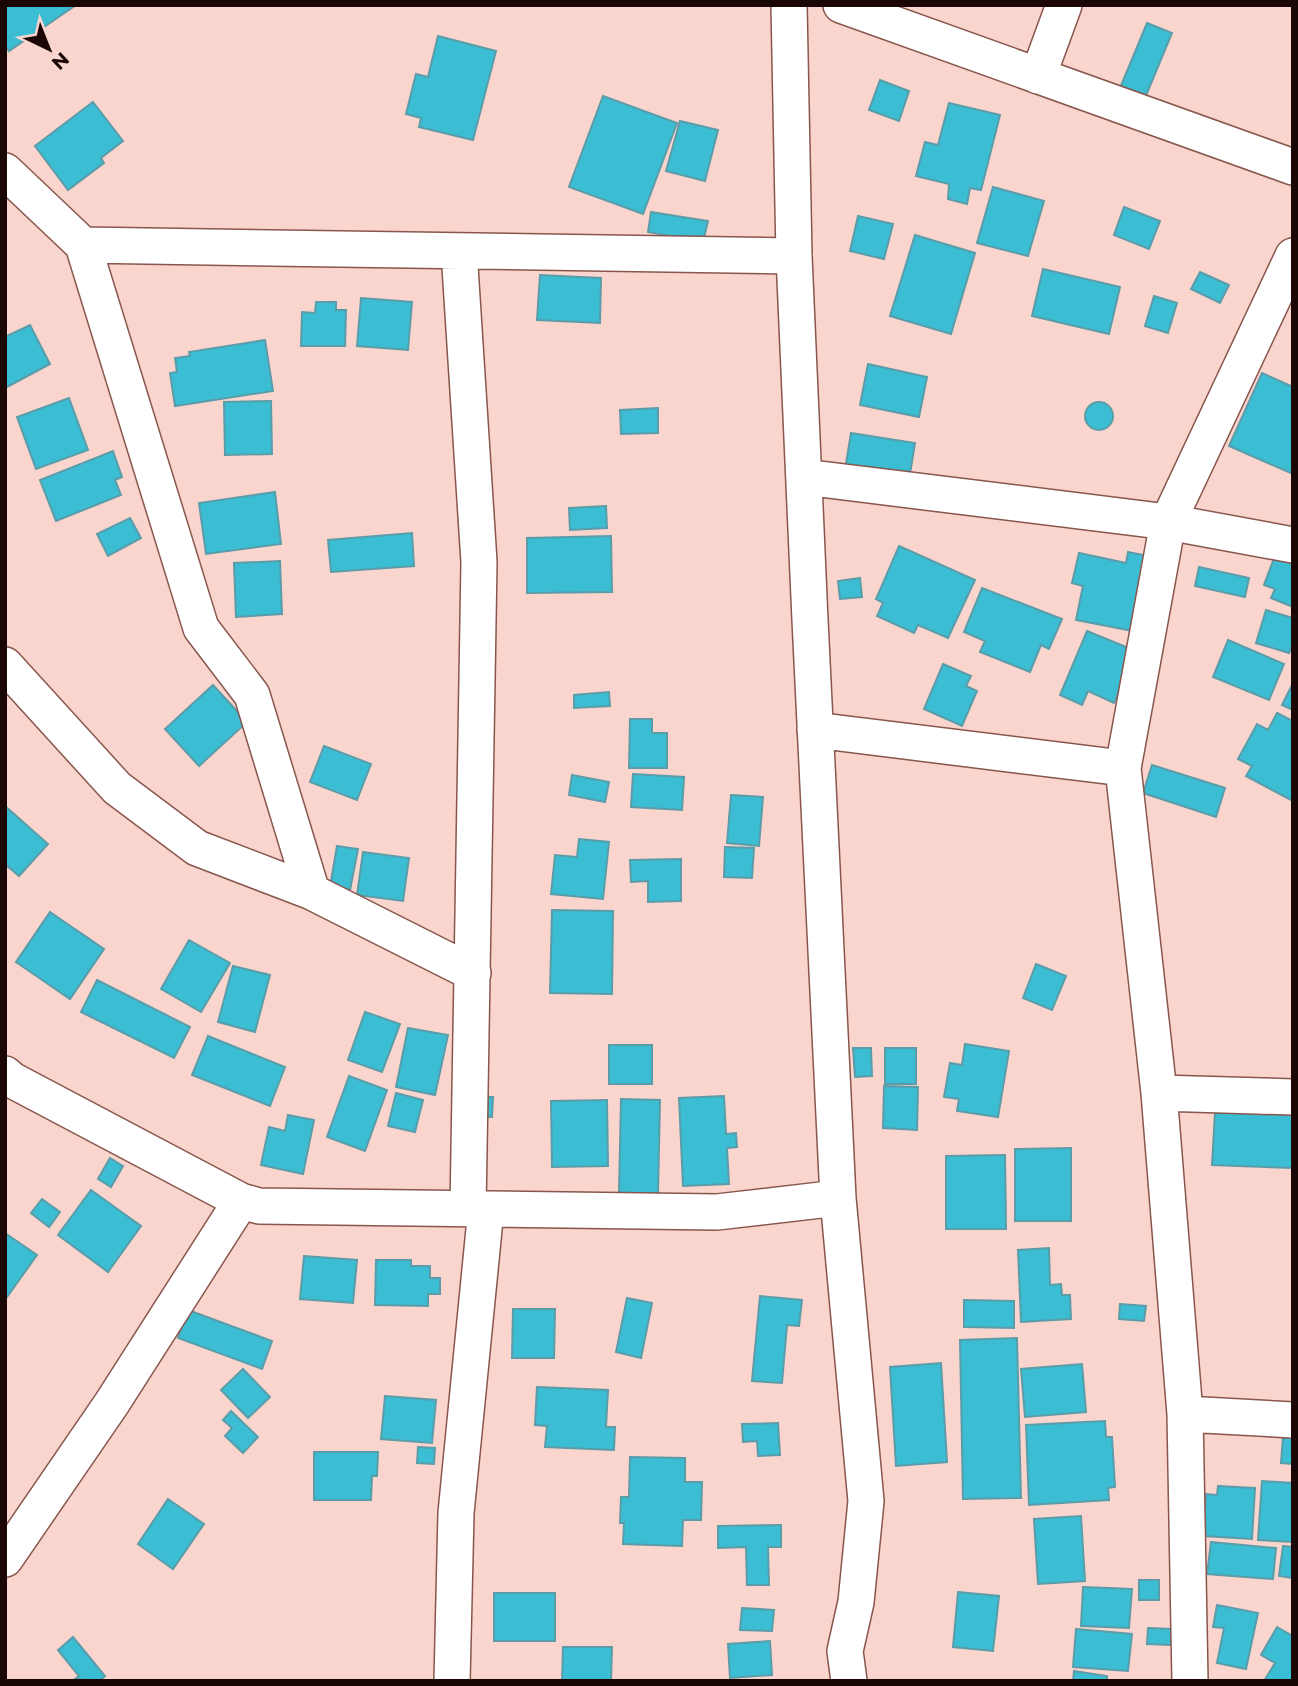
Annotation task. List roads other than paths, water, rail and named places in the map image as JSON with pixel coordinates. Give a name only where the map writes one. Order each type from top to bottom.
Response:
[{"type":"street","points":[[789,5],[794,256],[838,1198],[866,1501],[856,1602],[845,1651],[849,1681]]},
{"type":"street","points":[[841,5],[1293,167]]},
{"type":"street","points":[[1038,76],[1064,5]]},
{"type":"street","points":[[5,171],[83,245],[201,628],[252,695],[312,892]]},
{"type":"street","points":[[83,245],[794,256]]},
{"type":"street","points":[[452,1681],[456,1513],[477,1209],[472,974],[479,562],[459,251]]},
{"type":"street","points":[[1189,1681],[1185,1414],[1158,1093],[1123,768],[1168,522],[1293,256]]},
{"type":"street","points":[[804,477],[1168,522],[1293,545]]},
{"type":"street","points":[[5,665],[117,788],[197,848],[312,892],[472,974]]},
{"type":"street","points":[[815,730],[1123,768]]},
{"type":"street","points":[[5,1074],[241,1201],[259,1206],[717,1212],[838,1198]]},
{"type":"street","points":[[1158,1093],[1293,1097]]},
{"type":"street","points":[[5,1559],[112,1403],[241,1201]]},
{"type":"street","points":[[1185,1414],[1293,1420]]}]
